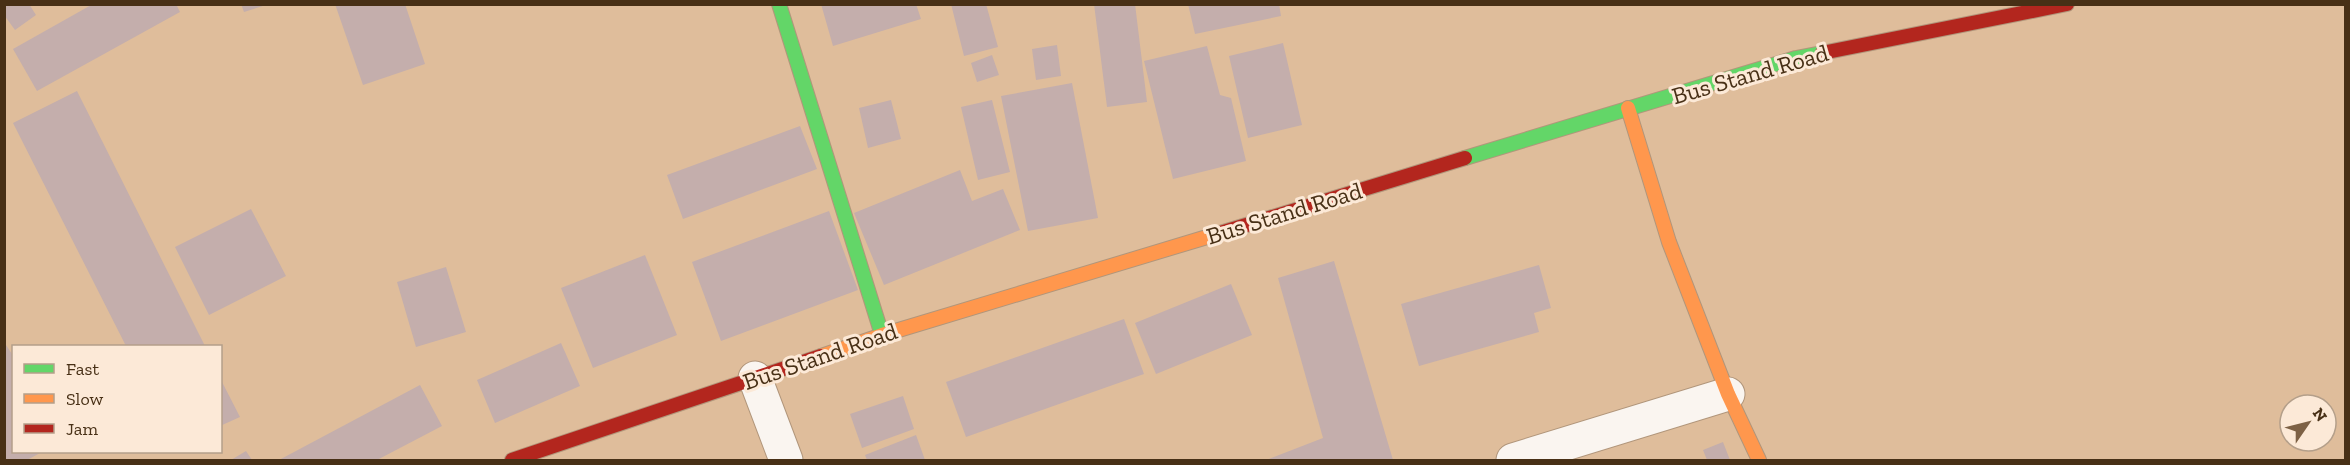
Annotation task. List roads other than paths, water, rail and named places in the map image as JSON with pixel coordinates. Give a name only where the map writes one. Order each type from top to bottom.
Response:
[{"type":"main road","points":[[779,4],[882,334]]},
{"type":"main road","name":"Bus Stand Road","points":[[512,460],[882,334],[1796,58],[2067,4]]},
{"type":"main road","points":[[1628,108],[1670,242],[1728,394],[1759,460]]},
{"type":"street","points":[[755,378],[786,460]]},
{"type":"street","points":[[1513,460],[1728,394]]}]
